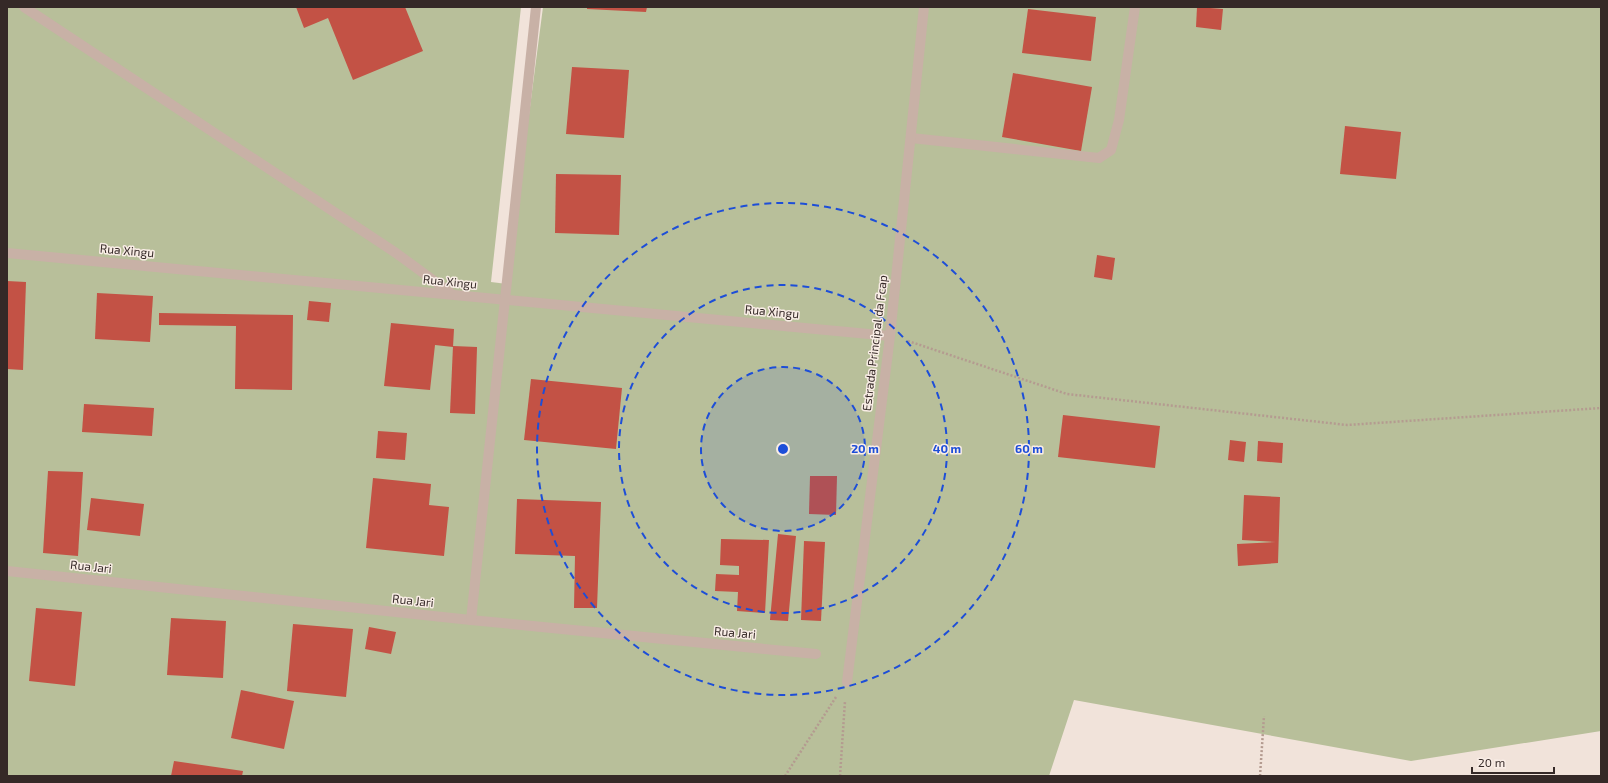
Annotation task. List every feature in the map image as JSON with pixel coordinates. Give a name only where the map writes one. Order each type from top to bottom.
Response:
[{"type":"street","points":[[24,7],[396,253],[453,295]]},
{"type":"street","points":[[471,620],[536,7]]},
{"type":"street","name":"Estrada Principal da Fcap","points":[[846,682],[890,336],[924,7]]},
{"type":"street","points":[[911,138],[1099,158],[1111,150],[1119,120],[1135,7]]},
{"type":"street","name":"Rua Xingu","points":[[7,253],[890,336]]},
{"type":"street","name":"Rua Jari","points":[[7,572],[816,654]]},
{"type":"path","points":[[890,336],[1067,394],[1347,425],[1601,408]]},
{"type":"path","points":[[785,776],[846,682]]},
{"type":"path","points":[[840,776],[846,682]]},
{"type":"path","points":[[1260,776],[1264,716]]},
{"type":"green space","points":[[7,7],[521,7],[491,282],[507,284],[543,7],[1601,7],[1601,731],[1411,761],[1074,700],[1049,776],[7,776]]},
{"type":"building","points":[[296,7],[405,7],[423,51],[353,80],[328,18],[304,28]]},
{"type":"building","points":[[587,7],[647,7],[646,12],[587,9]]},
{"type":"building","points":[[1197,7],[1223,9],[1221,30],[1196,27]]},
{"type":"building","points":[[1028,9],[1096,17],[1091,61],[1022,53]]},
{"type":"building","points":[[572,67],[629,70],[624,138],[566,134]]},
{"type":"building","points":[[1013,73],[1092,87],[1081,151],[1002,137]]},
{"type":"building","points":[[1345,126],[1401,132],[1396,179],[1340,174]]},
{"type":"building","points":[[556,174],[621,175],[619,235],[555,233]]},
{"type":"building","points":[[1097,255],[1115,258],[1112,280],[1094,277]]},
{"type":"building","points":[[7,281],[26,282],[23,370],[7,369]]},
{"type":"building","points":[[97,293],[153,296],[150,342],[95,339]]},
{"type":"building","points":[[309,301],[331,303],[329,322],[307,320]]},
{"type":"building","points":[[159,313],[293,315],[292,390],[235,389],[236,326],[159,325]]},
{"type":"building","points":[[391,323],[454,329],[453,347],[435,345],[430,390],[384,386]]},
{"type":"building","points":[[453,346],[477,347],[475,414],[450,413]]},
{"type":"building","points":[[531,379],[622,388],[616,449],[524,440]]},
{"type":"building","points":[[84,404],[154,408],[152,436],[82,432]]},
{"type":"building","points":[[1063,415],[1160,426],[1155,468],[1058,457]]},
{"type":"building","points":[[378,431],[407,433],[405,460],[376,458]]},
{"type":"building","points":[[1230,440],[1246,442],[1244,462],[1228,460]]},
{"type":"building","points":[[1258,441],[1283,443],[1282,463],[1257,461]]},
{"type":"building","points":[[48,471],[83,472],[78,556],[43,553]]},
{"type":"building","points":[[810,476],[837,476],[836,515],[809,514]]},
{"type":"building","points":[[373,478],[431,484],[429,505],[449,507],[444,556],[366,548]]},
{"type":"building","points":[[1244,495],[1280,497],[1278,563],[1238,566],[1237,544],[1276,542],[1242,540]]},
{"type":"building","points":[[91,498],[144,504],[140,536],[87,530]]},
{"type":"building","points":[[517,499],[601,502],[597,608],[574,608],[575,556],[515,554]]},
{"type":"building","points":[[778,534],[796,536],[788,621],[770,620]]},
{"type":"building","points":[[721,539],[769,540],[765,613],[737,611],[738,592],[715,591],[716,574],[739,575],[739,566],[720,565]]},
{"type":"building","points":[[804,541],[825,542],[821,621],[801,620]]},
{"type":"building","points":[[36,608],[82,612],[75,686],[29,681]]},
{"type":"building","points":[[171,618],[226,621],[223,678],[167,675]]},
{"type":"building","points":[[293,624],[353,629],[346,697],[287,691]]},
{"type":"building","points":[[369,627],[396,632],[391,654],[365,649]]},
{"type":"building","points":[[241,690],[294,701],[284,749],[231,738]]},
{"type":"building","points":[[174,761],[243,771],[242,776],[171,776]]}]
